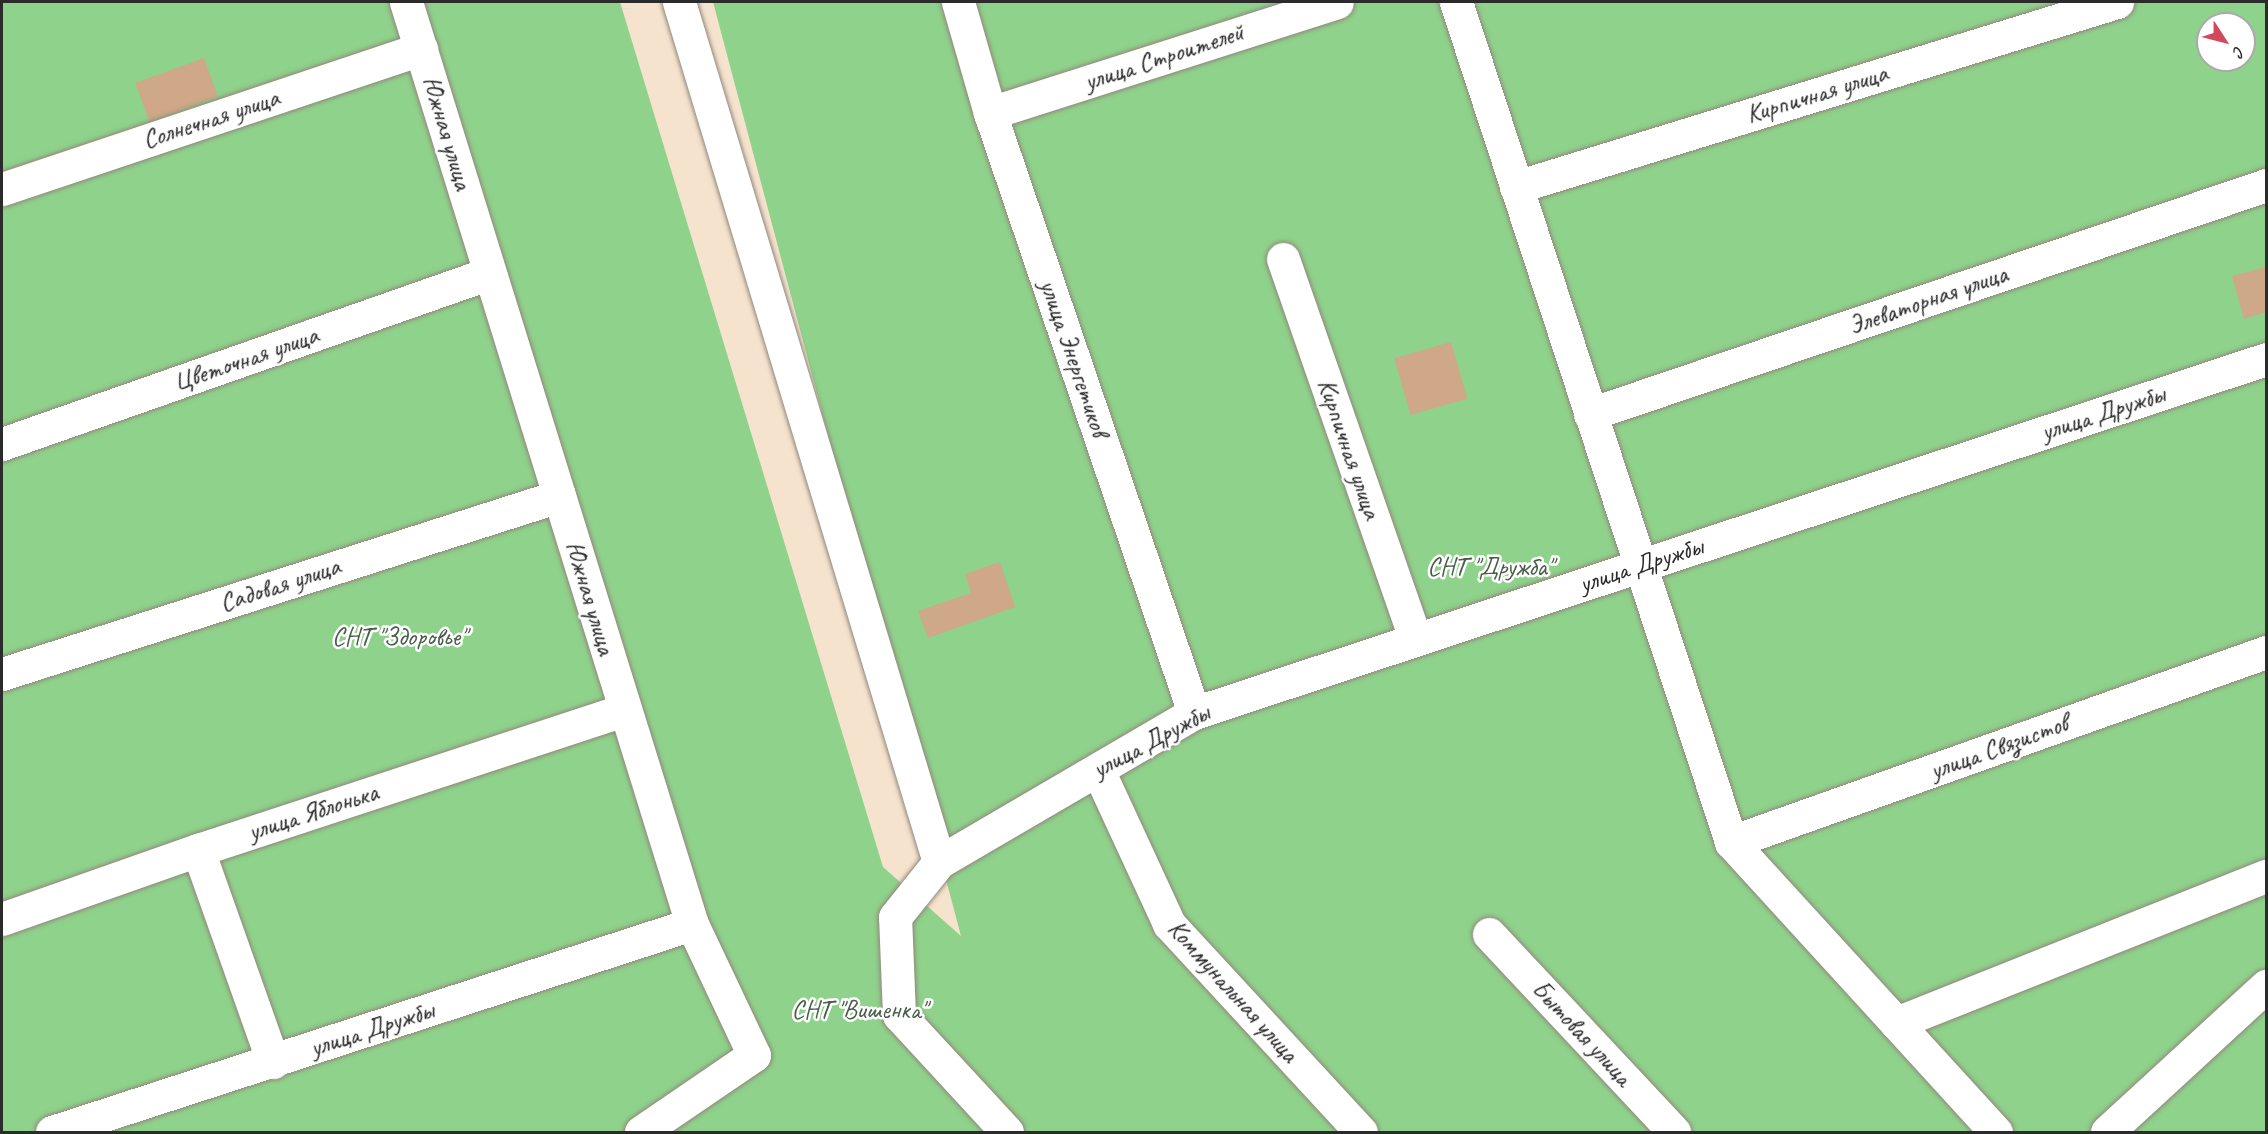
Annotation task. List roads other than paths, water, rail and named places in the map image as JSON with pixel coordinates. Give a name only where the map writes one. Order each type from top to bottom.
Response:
[{"type":"street","name":"Южная улица","points":[[406,2],[692,924],[754,1055],[641,1132]]},
{"type":"street","points":[[679,2],[939,862],[895,917],[899,1016],[1007,1132]]},
{"type":"street","name":"улица Энергетиков","points":[[958,2],[990,113],[1194,713]]},
{"type":"street","name":"улица Строителей","points":[[990,113],[1337,2]]},
{"type":"street","points":[[1456,2],[1731,842],[1996,1132]]},
{"type":"street","name":"Кирпичная улица","points":[[1516,187],[2117,2]]},
{"type":"street","name":"Солнечная улица","points":[[2,189],[421,49]]},
{"type":"street","name":"Элеваторная улица","points":[[1590,414],[2266,185]]},
{"type":"street","name":"Кирпичная улица","points":[[1283,259],[1415,639]]},
{"type":"street","name":"Цветочная улица","points":[[2,444],[490,273]]},
{"type":"street","name":"улица Дружбы","points":[[939,862],[1194,713],[2266,359]]},
{"type":"street","name":"Садовая улица","points":[[2,674],[559,496]]},
{"type":"street","name":"улица Связистов","points":[[1731,842],[2266,652]]},
{"type":"street","name":"улица Яблонька","points":[[2,919],[198,850],[625,710]]},
{"type":"street","name":"Коммунальная улица","points":[[1098,770],[1169,924],[1361,1132]]},
{"type":"street","points":[[198,850],[273,1062]]},
{"type":"street","points":[[1896,1023],[2266,876]]},
{"type":"street","name":"улица Дружбы","points":[[52,1132],[692,924]]},
{"type":"street","name":"Бытовая улица","points":[[1489,934],[1674,1132]]},
{"type":"street","points":[[2107,1132],[2266,986]]},
{"type":"park label","name":"СНТ \"Дружба\"","points":[[1490,567]]},
{"type":"park label","name":"СНТ \"Здоровье\"","points":[[399,637]]},
{"type":"park label","name":"СНТ \"Вишенка\"","points":[[859,1010]]}]
